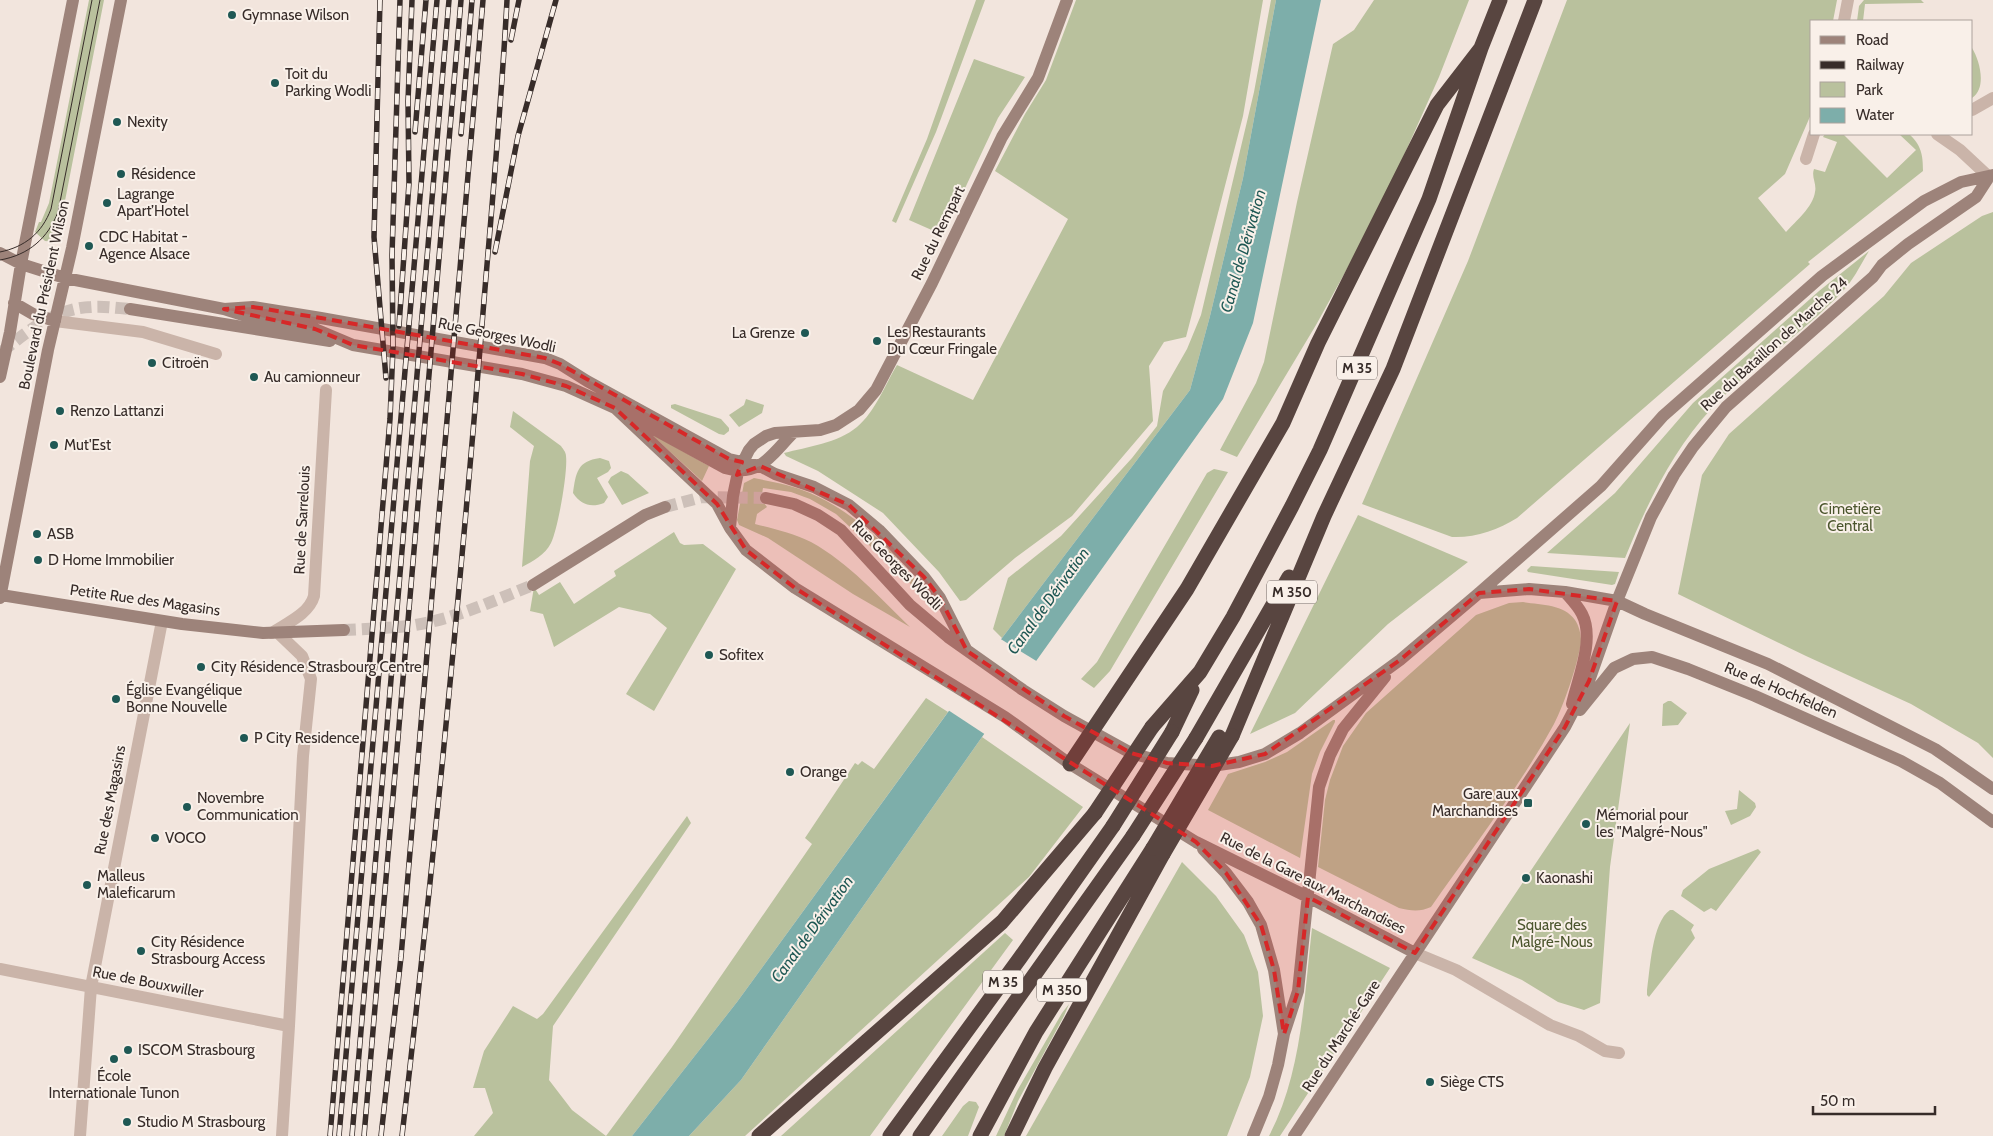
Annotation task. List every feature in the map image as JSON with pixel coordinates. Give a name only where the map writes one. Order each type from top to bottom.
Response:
[{"type":"highway","name":"M 35","points":[[890,1136],[1020,958],[1112,826],[1172,732],[1200,672],[1233,617],[1320,450],[1429,199],[1500,0]]},
{"type":"highway","name":"M 35","points":[[920,1136],[1132,836],[1196,738],[1324,516],[1393,369],[1535,0]]},
{"type":"highway","points":[[1070,764],[1187,588],[1283,423],[1318,343],[1437,105],[1482,48]]},
{"type":"highway","name":"M 350","points":[[980,1136],[1036,1032],[1158,851],[1225,736],[1260,668],[1324,516]]},
{"type":"highway","points":[[759,1136],[1002,922],[1094,813],[1152,727],[1200,672]]},
{"type":"highway","points":[[1012,1136],[1045,1068],[1158,851]]},
{"type":"main road","name":"Boulevard du Président Wilson","points":[[0,377],[73,0]]},
{"type":"main road","name":"Boulevard du Président Wilson","points":[[0,596],[121,0]]},
{"type":"main road","name":"Rue du Rempart","points":[[740,467],[754,444],[766,436],[775,433],[820,430],[836,425],[860,410],[876,390],[932,283],[1002,137],[1038,78],[1067,0]]},
{"type":"main road","points":[[967,651],[980,662],[1064,716],[1131,753],[1167,763],[1212,766],[1239,762],[1265,754],[1300,733],[1400,660],[1479,594],[1601,486],[1662,416],[1822,276],[1924,201],[1961,182],[1992,178]]},
{"type":"main road","name":"Rue du Bataillon de Marche 24","points":[[1566,726],[1589,681],[1618,601],[1655,509],[1674,475],[1713,421],[1726,407],[1873,277],[1882,265],[1908,244],[1976,197],[1992,178]]},
{"type":"main road","points":[[0,253],[21,264],[65,278],[315,329],[353,345]]},
{"type":"main road","points":[[14,303],[32,314],[55,321]]},
{"type":"main road","name":"Rue Georges Wodli","points":[[224,309],[253,307],[545,358],[560,364],[729,458],[740,467]]},
{"type":"main road","points":[[130,309],[522,374],[566,386],[614,408],[725,468],[760,466],[793,433]]},
{"type":"main road","points":[[614,408],[717,504],[730,528]]},
{"type":"main road","name":"Rue Georges Wodli","points":[[760,466],[775,474],[814,487],[849,505],[879,530],[932,586],[954,623],[967,651]]},
{"type":"main road","points":[[730,528],[733,498],[740,467]]},
{"type":"main road","name":"Rue Georges Wodli","points":[[766,498],[794,504],[818,515],[841,530],[910,605],[967,651]]},
{"type":"main road","points":[[533,585],[645,515],[665,507]]},
{"type":"main road","name":"Rue de la Gare aux Marchandises","points":[[730,528],[746,550],[795,588],[1005,717],[1070,764],[1196,842],[1308,897],[1415,954]]},
{"type":"main road","name":"Rue de Hochfelden","points":[[1479,594],[1529,589],[1565,592],[1618,601],[1645,614],[1768,664],[1935,749],[1993,789]]},
{"type":"main road","points":[[1565,592],[1582,614],[1587,629],[1588,641],[1566,726]]},
{"type":"main road","name":"Petite Rue des Magasins","points":[[0,596],[162,621],[278,632],[344,630]]},
{"type":"main road","name":"Rue de Hochfelden","points":[[1566,726],[1614,668],[1633,659],[1652,657],[1688,669],[1755,696],[1901,761],[1940,783],[1993,822]]},
{"type":"main road","points":[[1253,1136],[1269,1096],[1284,1034],[1298,991],[1319,787],[1330,755],[1342,729],[1400,660]]},
{"type":"main road","name":"Rue du Marché-Gare","points":[[1294,1136],[1566,726]]},
{"type":"main road","points":[[1196,842],[1226,872],[1248,902],[1261,925],[1274,970],[1284,1034]]},
{"type":"street","points":[[1844,20],[1848,0]]},
{"type":"street","points":[[1973,109],[1993,98]]},
{"type":"street","points":[[1806,159],[1814,135]]},
{"type":"street","points":[[1938,135],[1960,150],[1992,178]]},
{"type":"street","points":[[55,321],[143,332],[216,354]]},
{"type":"street","name":"Rue de Sarrelouis","points":[[278,632],[309,607],[314,596],[326,390]]},
{"type":"street","name":"Rue des Magasins","points":[[80,1136],[91,987],[162,621]]},
{"type":"street","points":[[278,632],[302,656],[311,679],[306,710],[282,1136]]},
{"type":"street","name":"Rue de la Gare aux Marchandises","points":[[1415,954],[1456,970],[1550,1025],[1579,1036],[1605,1051],[1619,1054]]},
{"type":"street","name":"Rue de Bouxwiller","points":[[0,969],[289,1026]]},
{"type":"highlighted area","points":[[253,307],[321,318],[545,358],[560,364],[729,459],[742,462],[737,475],[760,466],[849,505],[924,577],[940,598],[967,651],[1064,716],[1131,753],[1167,763],[1212,766],[1265,754],[1400,660],[1479,593],[1529,589],[1617,601],[1589,681],[1565,727],[1415,953],[1308,897],[1298,991],[1284,1034],[1274,970],[1261,925],[1226,873],[1196,842],[795,588],[746,550],[717,504],[615,408],[566,386],[522,374],[353,345],[315,329],[224,309]]},
{"type":"green space","points":[[89,0],[104,0],[57,242],[45,241],[35,232],[49,203]]},
{"type":"green space","points":[[976,0],[985,0],[936,132],[896,223],[892,221],[927,139]]},
{"type":"green space","points":[[1076,0],[1263,0],[1243,116],[1186,337],[1164,342],[1149,366],[1153,421],[1072,516],[1015,558],[966,600],[960,601],[939,572],[883,513],[818,471],[786,456],[784,453],[832,441],[857,427],[869,414],[897,365],[973,400],[1068,219],[995,171],[1025,114],[1046,80]]},
{"type":"green space","points":[[1271,0],[1276,0],[1243,178],[1190,390],[1002,638],[993,629],[1008,578],[1061,536],[1132,458],[1157,426],[1163,391],[1187,349],[1201,315],[1254,92]]},
{"type":"green space","points":[[1374,0],[1469,0],[1439,77],[1379,211],[1316,325],[1237,457],[1220,450],[1256,383],[1264,362],[1297,202],[1333,44],[1354,30]]},
{"type":"green space","points":[[1567,0],[1837,0],[1833,20],[1810,20],[1810,117],[1785,174],[1758,198],[1786,232],[1804,214],[1814,198],[1814,169],[1825,172],[1837,142],[1823,137],[1824,135],[1844,135],[1887,178],[1916,150],[1900,135],[1910,135],[1920,150],[1923,171],[1808,262],[1810,264],[1517,518],[1486,532],[1452,537],[1362,504],[1468,261]]},
{"type":"green space","points":[[1864,0],[1921,0],[1924,3],[1865,4],[1863,20],[1857,20],[1859,6]]},
{"type":"green space","points":[[1973,50],[1981,74],[1977,94],[1973,97]]},
{"type":"green space","points":[[974,59],[1025,77],[998,118],[943,235],[909,220]]},
{"type":"green space","name":"Cimetière Central","points":[[1993,212],[1993,758],[1978,743],[1911,704],[1678,594],[1702,475],[1729,434],[1884,296],[1911,263],[1982,216]]},
{"type":"green space","points":[[1869,251],[1846,288],[1810,322],[1727,393],[1698,425],[1662,479],[1642,518],[1625,558],[1547,553],[1615,493],[1693,403],[1819,291]]},
{"type":"green space","points":[[746,399],[764,405],[762,413],[739,427],[729,415],[744,405]]},
{"type":"green space","points":[[675,404],[721,419],[729,428],[729,431],[724,435],[719,434],[671,408],[671,405]]},
{"type":"green space","points":[[513,411],[561,446],[566,456],[562,500],[554,536],[542,554],[522,567],[530,461],[534,446],[510,427]]},
{"type":"green space","points":[[653,436],[709,466],[702,481]]},
{"type":"green space","points":[[600,458],[609,461],[611,468],[608,472],[597,478],[608,497],[604,503],[591,505],[583,503],[573,493],[577,474],[586,462]]},
{"type":"green space","points":[[1214,469],[1228,472],[1110,671],[1094,688],[1081,679],[1097,662],[1207,473]]},
{"type":"green space","points":[[621,471],[628,474],[649,493],[622,505],[608,482],[611,477]]},
{"type":"green space","points":[[754,478],[803,490],[847,513],[880,540],[895,556],[934,606],[836,514],[810,499],[791,492],[763,488],[761,499],[767,507],[757,514],[755,524],[797,536],[825,550],[851,570],[910,627],[853,594],[768,538],[739,525],[737,520],[744,483]]},
{"type":"green space","points":[[1358,515],[1468,562],[1388,624],[1295,713],[1250,734]]},
{"type":"green space","points":[[674,532],[680,543],[684,545],[703,544],[736,569],[654,711],[626,694],[667,628],[650,614],[619,607],[554,647],[543,614],[530,611],[534,587],[539,595],[560,582],[574,604],[616,576],[614,571]]},
{"type":"green space","points":[[1531,566],[1619,572],[1615,584],[1612,585],[1528,572],[1527,570]]},
{"type":"green space","points":[[1523,602],[1558,608],[1565,611],[1575,620],[1580,630],[1581,642],[1574,673],[1558,716],[1526,771],[1431,907],[1423,910],[1399,908],[1318,867],[1325,800],[1330,780],[1343,746],[1366,713],[1476,615],[1509,603]]},
{"type":"green space","points":[[926,698],[948,712],[737,1002],[632,1136],[606,1136],[672,1047],[812,844],[805,838],[855,763],[858,765],[862,761],[874,769]]},
{"type":"green space","points":[[1671,701],[1687,713],[1678,725],[1662,726],[1663,704]]},
{"type":"green space","points":[[1333,720],[1335,722],[1320,752],[1312,774],[1300,858],[1208,810],[1228,774],[1265,762],[1287,752]]},
{"type":"green space","name":"Square des Malgré-Nous","points":[[1630,723],[1610,867],[1600,1003],[1584,1010],[1558,1002],[1522,980],[1472,958]]},
{"type":"green space","points":[[982,737],[1083,807],[1029,877],[745,1136],[689,1136],[741,1080]]},
{"type":"green space","points":[[1739,790],[1755,803],[1756,807],[1750,816],[1731,825],[1725,811],[1737,809]]},
{"type":"green space","points":[[687,816],[691,823],[553,1026],[549,1080],[572,1110],[606,1136],[474,1136],[493,1113],[485,1088],[473,1088],[484,1051],[513,1006],[537,1019],[543,1014]]},
{"type":"green space","points":[[1758,849],[1761,852],[1716,911],[1711,908],[1704,912],[1681,896],[1683,890],[1709,869]]},
{"type":"green space","points":[[1182,862],[1216,896],[1244,935],[1258,972],[1263,1016],[1250,1077],[1227,1136],[1026,1136]]},
{"type":"green space","points":[[1670,910],[1673,910],[1694,925],[1691,930],[1695,938],[1649,997],[1647,990],[1653,947],[1659,925]]},
{"type":"green space","points":[[1312,928],[1390,968],[1280,1136],[1269,1136],[1289,1087],[1295,1061],[1304,1008]]},
{"type":"green space","points":[[1005,933],[1013,940],[870,1136],[781,1136]]},
{"type":"green space","points":[[1069,1004],[1018,1101],[1004,1136],[996,1136],[1017,1091]]},
{"type":"green space","points":[[969,1101],[976,1102],[979,1107],[968,1136],[942,1136],[963,1106]]},
{"type":"water","name":"Canal de Dérivation","points":[[1276,0],[1321,0],[1253,323],[1223,399],[741,1080],[689,1136],[632,1136],[737,1002],[1002,638],[1190,390],[1243,178]]},
{"type":"pier","points":[[999,638],[1038,662],[986,735],[948,710]]},
{"type":"tunnel","points":[[2,352],[32,329],[54,316],[78,308],[106,307],[130,309]]},
{"type":"tunnel","points":[[665,507],[702,497],[766,498]]},
{"type":"tunnel","points":[[344,630],[401,627],[425,623],[472,609],[533,585]]},
{"type":"tram line","points":[[0,252],[17,247],[32,238],[43,225],[51,209],[92,0]]},
{"type":"tram line","points":[[0,260],[20,254],[36,244],[49,230],[58,212],[100,0]]},
{"type":"railway","points":[[380,0],[374,237],[386,378]]},
{"type":"railway","points":[[330,1136],[390,419],[393,347],[392,255],[400,0]]},
{"type":"railway","points":[[399,326],[409,183],[408,101],[412,0]]},
{"type":"railway","points":[[415,132],[426,0]]},
{"type":"railway","points":[[339,1136],[437,0]]},
{"type":"railway","points":[[352,1136],[449,0]]},
{"type":"railway","points":[[364,1136],[461,0]]},
{"type":"railway","points":[[461,134],[472,0]]},
{"type":"railway","points":[[381,1136],[401,957],[483,0]]},
{"type":"railway","points":[[402,1136],[455,637],[502,85],[507,0]]},
{"type":"railway","points":[[511,40],[519,0]]},
{"type":"railway","points":[[495,252],[518,136],[556,0]]},
{"type":"place","name":"Gymnase Wilson","points":[[232,15]]},
{"type":"place","name":"Toit du Parking Wodli","points":[[275,83]]},
{"type":"place","name":"Nexity","points":[[117,122]]},
{"type":"place","name":"Résidence","points":[[121,174]]},
{"type":"place","name":"Lagrange Apart’Hotel","points":[[107,203]]},
{"type":"place","name":"CDC Habitat - Agence Alsace","points":[[89,246]]},
{"type":"place","name":"La Grenze","points":[[805,333]]},
{"type":"place","name":"Les Restaurants Du Cœur Fringale","points":[[877,341]]},
{"type":"place","name":"Citroën","points":[[152,363]]},
{"type":"place","name":"Au camionneur","points":[[254,377]]},
{"type":"place","name":"Renzo Lattanzi","points":[[60,411]]},
{"type":"place","name":"Mut'Est","points":[[54,445]]},
{"type":"place","name":"ASB","points":[[37,534]]},
{"type":"place","name":"D Home Immobilier","points":[[38,560]]},
{"type":"place","name":"Sofitex","points":[[709,655]]},
{"type":"place","name":"City Résidence Strasbourg Centre","points":[[201,667]]},
{"type":"place","name":"Église Evangélique Bonne Nouvelle","points":[[116,699]]},
{"type":"place","name":"P City Residence","points":[[244,738]]},
{"type":"place","name":"Orange","points":[[790,772]]},
{"type":"place","name":"Gare aux Marchandises","points":[[1528,803]]},
{"type":"place","name":"Novembre Communication","points":[[187,807]]},
{"type":"place","name":"Mémorial pour les \"Malgré-Nous\"","points":[[1586,824]]},
{"type":"place","name":"VOCO","points":[[155,838]]},
{"type":"place","name":"Kaonashi","points":[[1526,878]]},
{"type":"place","name":"Malleus Maleficarum","points":[[87,885]]},
{"type":"place","name":"City Résidence Strasbourg Access","points":[[141,951]]},
{"type":"place","name":"ISCOM Strasbourg","points":[[128,1050]]},
{"type":"place","name":"École Internationale Tunon","points":[[114,1059]]},
{"type":"place","name":"Siège CTS","points":[[1430,1082]]},
{"type":"place","name":"Studio M Strasbourg","points":[[127,1122]]}]
